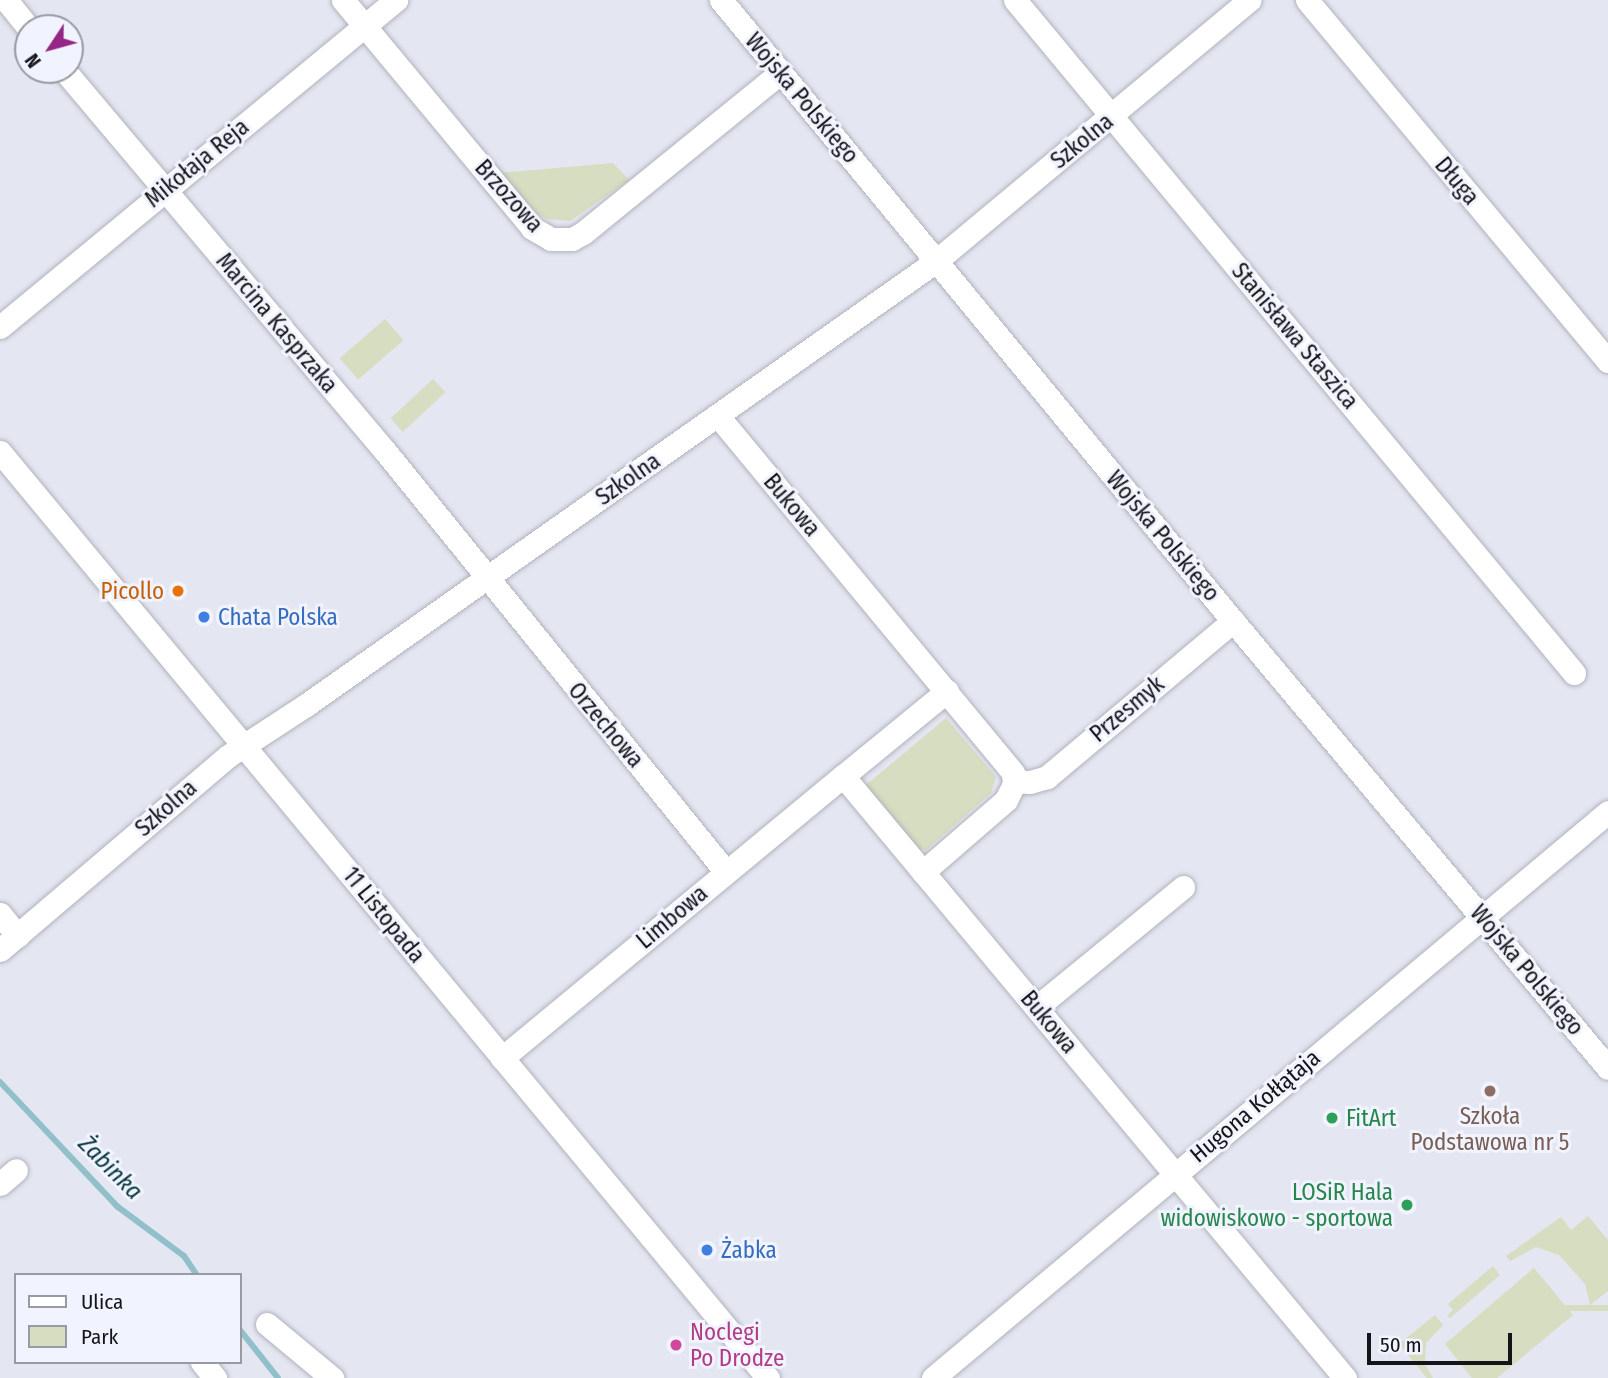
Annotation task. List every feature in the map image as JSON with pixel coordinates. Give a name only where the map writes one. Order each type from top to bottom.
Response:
[{"type":"street","points":[[6,0],[18,14]]},
{"type":"street","name":"Brzozowa","points":[[343,0],[525,219],[542,235],[551,239],[572,239],[583,233],[781,72]]},
{"type":"street","name":"Mikołaja Reja","points":[[0,327],[396,0]]},
{"type":"street","name":"Wojska Polskiego","points":[[721,0],[1233,621],[1608,1068]]},
{"type":"street","name":"Stanisława Staszica","points":[[1015,0],[1574,673]]},
{"type":"street","name":"Szkolna","points":[[9,943],[220,763],[488,578],[936,261],[1249,0]]},
{"type":"street","name":"Długa","points":[[1307,0],[1608,361]]},
{"type":"street","name":"Marcina Kasprzaka","points":[[76,84],[488,578]]},
{"type":"street","name":"Bukowa","points":[[718,415],[1009,764],[1014,781]]},
{"type":"street","name":"11 Listopada","points":[[0,452],[768,1378]]},
{"type":"street","name":"Orzechowa","points":[[488,578],[726,872]]},
{"type":"street","name":"Przesmyk","points":[[1014,781],[1030,782],[1047,776],[1233,621]]},
{"type":"street","points":[[843,776],[947,691]]},
{"type":"street","name":"Bukowa","points":[[843,776],[1345,1378]]},
{"type":"street","name":"Limbowa","points":[[502,1058],[843,776]]},
{"type":"street","points":[[923,872],[1006,800],[1014,781]]},
{"type":"street","name":"Hugona Kołłątaja","points":[[933,1378],[1608,812]]},
{"type":"street","points":[[1037,1007],[1183,887]]},
{"type":"street","points":[[0,914],[9,943]]},
{"type":"street","points":[[267,1324],[332,1378]]},
{"type":"street","points":[[204,1364],[215,1378]]},
{"type":"green space","points":[[613,163],[629,180],[570,221],[547,219],[535,213],[500,173]]},
{"type":"green space","points":[[385,319],[403,340],[358,379],[340,358]]},
{"type":"green space","points":[[433,379],[445,392],[403,432],[391,419]]},
{"type":"green space","points":[[946,718],[996,777],[991,793],[926,850],[919,849],[866,785]]},
{"type":"green space","points":[[1588,1216],[1608,1240],[1608,1291],[1590,1305],[1585,1284],[1559,1255],[1536,1247],[1510,1261],[1506,1256],[1561,1217],[1571,1230]]},
{"type":"green space","points":[[1493,1266],[1500,1275],[1450,1318],[1447,1316],[1453,1310],[1448,1304]]},
{"type":"green space","points":[[1534,1268],[1573,1315],[1497,1378],[1472,1378],[1445,1344]]},
{"type":"green space","points":[[1495,1305],[1608,1305],[1608,1311],[1495,1311]]},
{"type":"green space","points":[[1435,1315],[1443,1325],[1426,1343],[1425,1364],[1433,1378],[1427,1378],[1399,1344]]},
{"type":"waterway","name":"Żabinka","points":[[0,1082],[118,1207],[184,1256],[196,1273]]},
{"type":"waterway","name":"Żabinka","points":[[242,1333],[278,1378]]},
{"type":"place","name":"Picollo","points":[[178,591]]},
{"type":"place","name":"Chata Polska","points":[[204,617]]},
{"type":"place","name":"Szkoła Podstawowa nr 5","points":[[1490,1091]]},
{"type":"place","name":"FitArt","points":[[1332,1118]]},
{"type":"place","name":"LOSiR Hala widowiskowo - sportowa","points":[[1407,1205]]},
{"type":"place","name":"Żabka","points":[[707,1250]]},
{"type":"place","name":"Noclegi Po Drodze","points":[[676,1345]]}]
